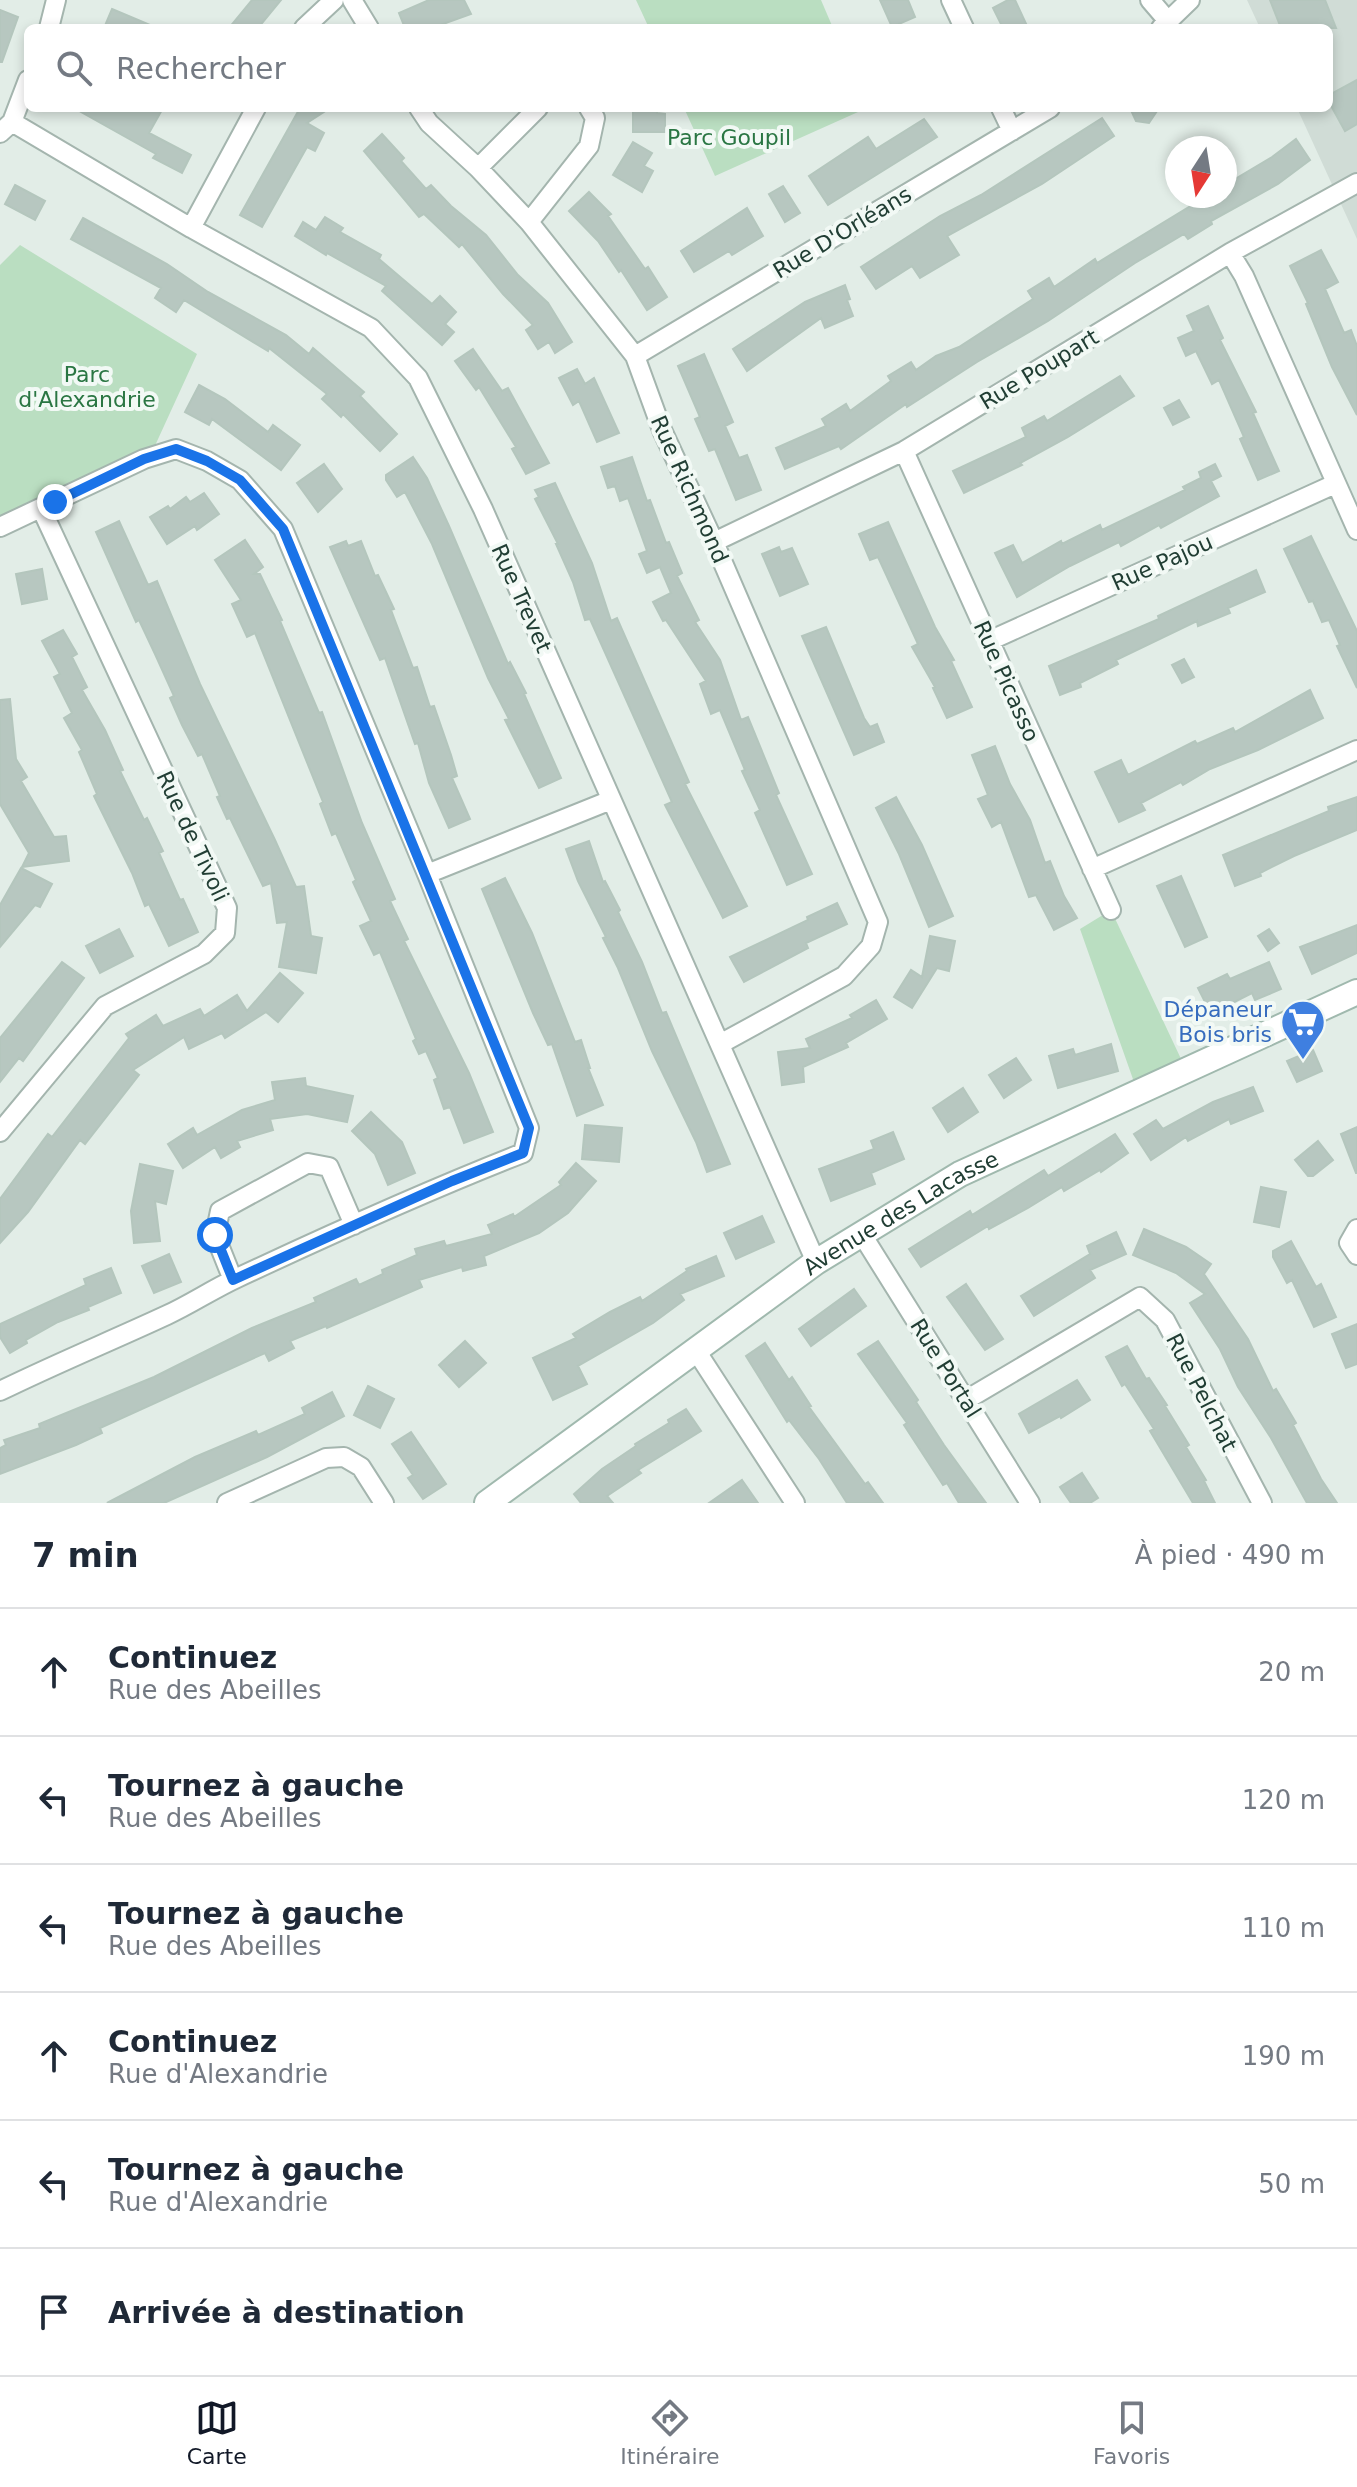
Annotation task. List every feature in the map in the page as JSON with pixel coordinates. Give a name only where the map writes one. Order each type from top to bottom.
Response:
[{"type":"street","points":[[50,24],[56,0]]},
{"type":"street","points":[[308,24],[334,0]]},
{"type":"street","points":[[352,0],[367,24]]},
{"type":"street","points":[[951,0],[962,24]]},
{"type":"street","points":[[1150,0],[1164,24],[1190,0]]},
{"type":"street","points":[[6,127],[24,89]]},
{"type":"street","points":[[191,228],[254,112]]},
{"type":"street","name":"Rue Richmond","points":[[422,112],[429,123],[478,168],[529,222],[635,356],[662,430],[714,542],[878,922],[871,946],[844,976],[720,1044]]},
{"type":"street","points":[[478,168],[534,112]]},
{"type":"street","points":[[529,222],[589,146],[595,118],[591,112]]},
{"type":"street","points":[[1003,112],[1012,131]]},
{"type":"street","name":"Rue D'Orléans","points":[[635,356],[1043,112]]},
{"type":"street","name":"Rue Trevet","points":[[6,127],[371,328],[418,378],[483,509],[816,1262]]},
{"type":"street","name":"Rue Poupart","points":[[714,542],[904,451],[1230,253],[1357,183]]},
{"type":"street","points":[[1230,253],[1244,276],[1357,530]]},
{"type":"street","points":[[0,527],[144,459],[176,449],[207,461],[240,480],[283,529],[529,1128],[523,1153],[452,1181],[233,1280],[169,1314],[0,1391]]},
{"type":"street","name":"Rue Picasso","points":[[904,451],[1111,910]]},
{"type":"street","name":"Rue Pajou","points":[[989,641],[1335,484]]},
{"type":"street","name":"Rue de Tivoli","points":[[0,1132],[105,1006],[204,954],[225,933],[227,908],[41,508]]},
{"type":"street","points":[[1092,869],[1357,750]]},
{"type":"street","points":[[427,874],[611,800]]},
{"type":"street","name":"Avenue des Lacasse","points":[[487,1503],[816,1262],[960,1174],[1357,992]]},
{"type":"street","points":[[233,1280],[215,1235],[220,1211],[308,1163],[329,1167],[354,1225]]},
{"type":"street","points":[[1357,1229],[1349,1243],[1357,1255]]},
{"type":"street","name":"Rue Portal","points":[[861,1233],[1030,1503]]},
{"type":"street","name":"Rue Pelchat","points":[[966,1400],[1140,1297],[1165,1320],[1262,1503]]},
{"type":"street","points":[[695,1349],[795,1503]]},
{"type":"street","points":[[227,1503],[326,1458],[344,1457],[361,1467],[384,1503]]},
{"type":"shaded area","points":[[1247,0],[1357,0],[1357,239],[1299,112],[1333,112],[1333,24],[1258,24]]},
{"type":"green space","points":[[636,0],[821,0],[831,24],[647,24]]},
{"type":"green space","name":"Parc Goupil","points":[[686,112],[858,112],[715,176]]},
{"type":"green space","name":"Parc d'Alexandrie","points":[[20,245],[197,354],[153,450],[0,523],[0,265]]},
{"type":"green space","points":[[1111,910],[1182,1061],[1134,1082],[1080,929]]},
{"type":"building","points":[[252,0],[281,0],[261,24],[232,24]]},
{"type":"building","points":[[429,0],[464,0],[471,14],[443,24],[403,24],[399,13]]},
{"type":"building","points":[[880,0],[908,0],[915,17],[891,24]]},
{"type":"building","points":[[1015,0],[1026,24],[1001,24],[993,8]]},
{"type":"building","points":[[1270,0],[1325,0],[1336,28],[1333,24],[1279,24]]},
{"type":"building","points":[[112,9],[148,24],[106,24]]},
{"type":"building","points":[[0,10],[18,17],[2,62],[0,62]]},
{"type":"building","points":[[1357,80],[1357,124],[1345,131],[1333,109],[1333,93]]},
{"type":"building","points":[[81,112],[161,112],[149,133],[191,155],[182,173],[153,158],[156,154]]},
{"type":"building","points":[[298,112],[324,112],[307,123],[324,133],[315,151],[307,147],[262,227],[240,215]]},
{"type":"building","points":[[633,112],[665,114],[665,132],[633,132]]},
{"type":"building","points":[[1132,112],[1156,112],[1149,123],[1136,121]]},
{"type":"building","points":[[1102,118],[1114,136],[1042,184],[947,236],[959,255],[920,278],[912,266],[876,289],[861,267]]},
{"type":"building","points":[[924,119],[937,137],[828,205],[809,176],[868,137],[876,149]]},
{"type":"building","points":[[382,134],[426,189],[431,185],[486,235],[518,275],[548,303],[572,342],[555,353],[549,342],[538,349],[526,330],[533,325],[462,244],[459,247],[424,214],[419,217],[364,151]]},
{"type":"building","points":[[1296,139],[1310,160],[1278,184],[1237,207],[1237,178]]},
{"type":"building","points":[[633,142],[652,153],[644,166],[653,171],[642,192],[613,175]]},
{"type":"building","points":[[15,185],[45,201],[35,220],[5,204]]},
{"type":"building","points":[[783,186],[800,213],[785,222],[769,194]]},
{"type":"building","points":[[589,192],[611,214],[608,216],[667,297],[647,310],[621,270],[619,272],[598,241],[569,211]]},
{"type":"building","points":[[747,208],[763,236],[732,255],[729,251],[694,272],[681,251]]},
{"type":"building","points":[[1187,208],[1235,208],[1188,239],[1184,234],[1135,263],[1048,321],[907,407],[906,404],[841,449],[839,446],[785,469],[776,448],[826,426],[822,419],[846,404],[850,411],[891,381],[888,376],[911,362],[916,370],[936,356],[959,347],[1033,299],[1028,291],[1049,278],[1054,287],[1095,259],[1097,263]]},
{"type":"building","points":[[325,217],[343,228],[340,232],[381,255],[379,259],[432,304],[440,296],[456,312],[445,324],[454,332],[442,345],[382,291],[386,286],[295,236],[303,222],[316,230]]},
{"type":"building","points":[[83,218],[286,335],[309,354],[313,348],[364,392],[360,396],[397,434],[380,451],[343,414],[341,417],[322,399],[327,394],[269,348],[268,351],[184,300],[176,312],[155,298],[161,288],[71,239]]},
{"type":"building","points":[[1321,250],[1338,282],[1325,289],[1344,333],[1351,330],[1357,346],[1357,415],[1332,367],[1308,303],[1290,266]]},
{"type":"building","points":[[845,285],[853,316],[825,328],[821,318],[747,371],[733,349],[805,302]]},
{"type":"building","points":[[1208,306],[1223,338],[1220,340],[1256,412],[1253,413],[1279,471],[1258,480],[1240,439],[1244,437],[1219,380],[1212,384],[1196,351],[1186,356],[1178,338],[1194,331],[1187,316]]},
{"type":"building","points":[[473,349],[502,391],[508,388],[549,463],[526,474],[512,449],[516,447],[479,387],[476,390],[455,361]]},
{"type":"building","points":[[704,354],[733,422],[725,426],[739,458],[747,455],[761,490],[736,500],[715,449],[709,451],[695,419],[700,417],[678,366]]},
{"type":"building","points":[[577,369],[585,384],[594,378],[619,433],[597,442],[579,401],[573,405],[559,378]]},
{"type":"building","points":[[1120,376],[1134,396],[1020,463],[1022,465],[964,493],[953,471],[1026,437],[1022,428],[1044,416],[1047,421]]},
{"type":"building","points":[[199,385],[225,399],[268,432],[273,425],[300,445],[281,470],[212,419],[209,425],[185,412]]},
{"type":"building","points":[[1179,400],[1189,417],[1173,425],[1164,408]]},
{"type":"building","points":[[413,457],[427,478],[508,664],[510,662],[526,693],[561,778],[539,788],[505,720],[509,719],[488,678],[432,544],[405,492],[397,497],[386,480],[386,475]]},
{"type":"building","points":[[632,457],[647,501],[650,500],[666,543],[669,542],[682,573],[677,576],[699,620],[695,622],[720,660],[741,720],[748,717],[779,793],[776,795],[812,874],[787,885],[755,813],[760,810],[720,710],[711,714],[700,684],[706,681],[653,602],[671,593],[660,567],[647,573],[639,554],[647,551],[628,498],[620,501],[615,486],[608,488],[601,467]]},
{"type":"building","points":[[324,464],[342,489],[318,512],[297,483]]},
{"type":"building","points":[[1215,464],[1221,476],[1211,481],[1219,496],[1161,528],[1159,525],[1121,546],[1119,542],[1070,566],[1017,597],[995,553],[1013,545],[1022,563],[1061,541],[1062,544],[1100,525],[1102,530],[1185,490],[1183,487],[1201,478],[1199,472]]},
{"type":"building","points":[[555,483],[592,563],[611,621],[617,618],[689,782],[685,784],[747,906],[723,918],[665,805],[672,802],[590,619],[585,620],[558,544],[535,499],[539,497],[535,490]]},
{"type":"building","points":[[204,493],[219,514],[197,530],[195,526],[167,544],[150,517],[168,506],[170,509],[186,497],[190,502]]},
{"type":"building","points":[[119,521],[148,585],[157,581],[200,684],[296,887],[304,886],[311,936],[322,938],[316,973],[279,967],[287,922],[277,923],[271,883],[263,886],[230,818],[227,819],[202,754],[198,756],[182,725],[170,698],[174,696],[139,620],[136,622],[96,532]]},
{"type":"building","points":[[888,522],[935,627],[954,660],[951,661],[972,707],[947,718],[935,687],[912,647],[918,644],[878,557],[870,560],[859,534]]},
{"type":"building","points":[[1311,536],[1357,631],[1357,688],[1337,646],[1340,645],[1329,620],[1322,622],[1313,601],[1309,602],[1284,549]]},
{"type":"building","points":[[245,540],[263,567],[254,574],[260,574],[319,713],[322,712],[362,823],[395,899],[390,901],[408,939],[404,941],[469,1073],[493,1132],[464,1143],[450,1107],[444,1109],[434,1080],[438,1078],[426,1051],[419,1054],[413,1041],[416,1039],[380,952],[374,955],[360,926],[371,921],[353,882],[356,880],[336,833],[332,835],[320,804],[323,802],[255,633],[247,637],[232,604],[241,600],[215,560]]},
{"type":"building","points":[[346,541],[348,546],[361,541],[375,576],[378,575],[394,609],[391,610],[413,668],[417,667],[430,707],[434,706],[457,776],[452,778],[470,819],[449,828],[429,783],[418,743],[415,744],[385,658],[380,660],[330,547]]},
{"type":"building","points":[[779,547],[781,552],[792,548],[808,584],[780,596],[762,554]]},
{"type":"building","points":[[42,569],[47,599],[22,604],[16,574]]},
{"type":"building","points":[[1256,570],[1265,592],[1228,608],[1230,613],[1198,626],[1197,621],[1116,660],[1118,664],[1080,683],[1081,687],[1060,695],[1049,666],[1159,619],[1158,616]]},
{"type":"building","points":[[826,627],[864,718],[870,727],[877,724],[884,742],[854,755],[802,636]]},
{"type":"building","points":[[63,630],[77,654],[72,657],[87,687],[82,690],[105,730],[123,770],[120,771],[144,820],[147,818],[163,851],[159,853],[198,932],[169,946],[149,904],[145,906],[94,796],[97,794],[79,752],[82,750],[64,718],[72,713],[54,677],[60,674],[42,641]]},
{"type":"building","points":[[1184,659],[1194,677],[1182,683],[1172,665]]},
{"type":"building","points":[[1310,690],[1323,718],[1258,750],[1210,769],[1183,785],[1181,782],[1141,803],[1145,810],[1119,822],[1095,772],[1121,760],[1128,775],[1195,741],[1197,744],[1233,728],[1235,732]]},
{"type":"building","points":[[10,699],[16,759],[27,777],[21,781],[54,837],[66,836],[69,861],[22,867],[29,853],[0,804],[0,700]]},
{"type":"building","points":[[995,746],[1010,784],[1030,820],[1045,863],[1050,861],[1077,918],[1054,930],[1036,895],[1029,897],[1001,822],[992,827],[978,799],[988,795],[972,755]]},
{"type":"building","points":[[896,797],[922,845],[953,916],[929,927],[876,808]]},
{"type":"building","points":[[1357,797],[1357,830],[1294,856],[1260,873],[1261,876],[1235,886],[1223,855]]},
{"type":"building","points":[[589,841],[603,882],[620,910],[618,912],[662,1013],[666,1012],[730,1164],[707,1172],[696,1142],[652,1051],[566,849]]},
{"type":"building","points":[[21,868],[52,884],[40,907],[35,905],[0,947],[0,905]]},
{"type":"building","points":[[1181,876],[1207,937],[1185,947],[1157,886]]},
{"type":"building","points":[[505,878],[532,933],[575,1042],[581,1040],[603,1105],[577,1116],[552,1044],[548,1045],[533,1013],[482,889]]},
{"type":"building","points":[[837,903],[847,924],[806,943],[808,948],[744,982],[730,957]]},
{"type":"building","points":[[1357,925],[1357,953],[1312,974],[1300,947]]},
{"type":"building","points":[[119,929],[133,956],[100,973],[86,946]]},
{"type":"building","points":[[1269,929],[1279,943],[1268,951],[1258,936]]},
{"type":"building","points":[[930,936],[955,941],[949,971],[937,968],[912,1008],[894,997],[911,970],[922,977]]},
{"type":"building","points":[[62,962],[84,978],[23,1061],[19,1058],[0,1082],[0,1038]]},
{"type":"building","points":[[1269,962],[1281,989],[1255,1000],[1252,993],[1211,1014],[1198,988],[1227,974],[1230,979]]},
{"type":"building","points":[[280,973],[303,993],[278,1022],[266,1012],[225,1038],[222,1033],[189,1049],[184,1037],[133,1070],[139,1075],[85,1144],[80,1140],[28,1212],[0,1243],[0,1199],[48,1134],[52,1137],[129,1038],[126,1034],[156,1015],[163,1026],[200,1009],[204,1016],[237,995],[247,1011]]},
{"type":"building","points":[[876,1000],[887,1019],[846,1043],[848,1047],[803,1067],[804,1082],[782,1085],[778,1052],[810,1048],[806,1039],[852,1018],[850,1015]]},
{"type":"building","points":[[1111,1044],[1118,1071],[1058,1088],[1049,1056],[1073,1049],[1075,1055]]},
{"type":"building","points":[[1313,1050],[1322,1071],[1297,1082],[1287,1061]]},
{"type":"building","points":[[1016,1058],[1031,1080],[1004,1098],[989,1075]]},
{"type":"building","points":[[305,1078],[306,1086],[353,1096],[347,1122],[307,1114],[270,1119],[273,1130],[237,1141],[240,1147],[221,1158],[215,1147],[183,1168],[168,1144],[193,1128],[197,1135],[242,1110],[275,1100],[272,1082]]},
{"type":"building","points":[[1253,1087],[1263,1111],[1231,1124],[1229,1119],[1188,1141],[1186,1137],[1151,1160],[1134,1134],[1156,1120],[1163,1129],[1213,1102]]},
{"type":"building","points":[[963,1088],[978,1112],[948,1132],[933,1108]]},
{"type":"building","points":[[371,1112],[402,1142],[415,1173],[388,1185],[375,1154],[352,1131]]},
{"type":"building","points":[[585,1125],[622,1128],[619,1162],[582,1159]]},
{"type":"building","points":[[1357,1127],[1357,1173],[1356,1173],[1341,1134]]},
{"type":"building","points":[[893,1132],[904,1159],[871,1173],[875,1184],[831,1201],[819,1169],[874,1149],[871,1141]]},
{"type":"building","points":[[1115,1134],[1128,1153],[1101,1172],[1064,1191],[1062,1187],[989,1229],[988,1226],[921,1267],[909,1249],[970,1211],[972,1215],[1044,1170],[1048,1176]]},
{"type":"building","points":[[1318,1141],[1333,1160],[1313,1176],[1308,1176],[1295,1160]]},
{"type":"building","points":[[576,1163],[596,1181],[568,1213],[539,1233],[484,1256],[486,1265],[463,1271],[462,1267],[419,1280],[422,1287],[290,1341],[294,1348],[269,1361],[265,1353],[100,1428],[102,1433],[76,1445],[0,1474],[0,1448],[6,1445],[4,1440],[40,1428],[39,1424],[154,1377],[252,1328],[316,1302],[314,1298],[356,1279],[359,1285],[383,1274],[382,1270],[417,1255],[415,1249],[444,1241],[446,1246],[492,1234],[488,1225],[513,1214],[514,1217],[561,1185],[559,1182]]},
{"type":"building","points":[[140,1164],[173,1171],[166,1204],[155,1201],[160,1241],[134,1243],[131,1211]]},
{"type":"building","points":[[1261,1187],[1286,1192],[1279,1227],[1254,1222]]},
{"type":"building","points":[[762,1216],[774,1242],[736,1259],[724,1233]]},
{"type":"building","points":[[1144,1229],[1186,1247],[1211,1264],[1204,1274],[1248,1339],[1273,1391],[1276,1389],[1296,1423],[1293,1425],[1337,1503],[1307,1503],[1238,1387],[1220,1349],[1190,1303],[1205,1294],[1176,1273],[1133,1255]]},
{"type":"building","points":[[1116,1232],[1126,1254],[1090,1270],[1095,1278],[1034,1316],[1021,1296],[1090,1254],[1087,1246]]},
{"type":"building","points":[[1291,1241],[1316,1287],[1321,1284],[1336,1317],[1314,1327],[1292,1280],[1287,1283],[1273,1257],[1273,1251]]},
{"type":"building","points":[[169,1254],[181,1282],[154,1293],[142,1266]]},
{"type":"building","points":[[716,1256],[724,1276],[680,1294],[684,1300],[653,1323],[578,1366],[587,1384],[553,1400],[533,1358],[576,1338],[573,1334],[610,1312],[640,1297],[642,1301],[686,1269]]},
{"type":"building","points":[[111,1268],[121,1293],[58,1322],[10,1353],[0,1337],[0,1324],[86,1285],[84,1279]]},
{"type":"building","points":[[966,1284],[1003,1339],[985,1350],[947,1297]]},
{"type":"building","points":[[854,1289],[866,1306],[811,1346],[799,1329]]},
{"type":"building","points":[[1357,1324],[1357,1364],[1346,1368],[1332,1334]]},
{"type":"building","points":[[465,1341],[486,1363],[459,1387],[439,1365]]},
{"type":"building","points":[[878,1341],[944,1445],[986,1503],[959,1503],[947,1483],[943,1485],[904,1425],[907,1423],[858,1354]]},
{"type":"building","points":[[765,1343],[865,1484],[868,1482],[883,1503],[847,1503],[819,1459],[789,1420],[787,1422],[746,1356]]},
{"type":"building","points":[[1127,1346],[1146,1379],[1149,1378],[1167,1405],[1215,1503],[1193,1503],[1150,1431],[1154,1429],[1125,1384],[1122,1386],[1106,1357]]},
{"type":"building","points":[[1077,1380],[1090,1400],[1029,1433],[1019,1414]]},
{"type":"building","points":[[368,1386],[394,1399],[380,1428],[354,1415]]},
{"type":"building","points":[[332,1392],[344,1416],[267,1457],[164,1503],[107,1503],[195,1457],[256,1431],[258,1435],[305,1414],[302,1408]]},
{"type":"building","points":[[686,1409],[701,1431],[638,1470],[641,1473],[607,1496],[613,1503],[581,1503],[574,1494],[602,1469]]},
{"type":"building","points":[[411,1432],[446,1484],[423,1499],[408,1478],[413,1475],[392,1444]]},
{"type":"building","points":[[1082,1473],[1098,1498],[1090,1503],[1071,1503],[1060,1487]]},
{"type":"building","points":[[742,1480],[758,1503],[709,1503]]},
{"type":"place","name":"Dépaneur Bois bris","points":[[1303,1061]]},
{"type":"route","points":[[55,502],[144,459],[176,449],[207,461],[240,480],[283,529],[529,1128],[523,1153],[452,1181],[233,1280],[215,1235]]}]
